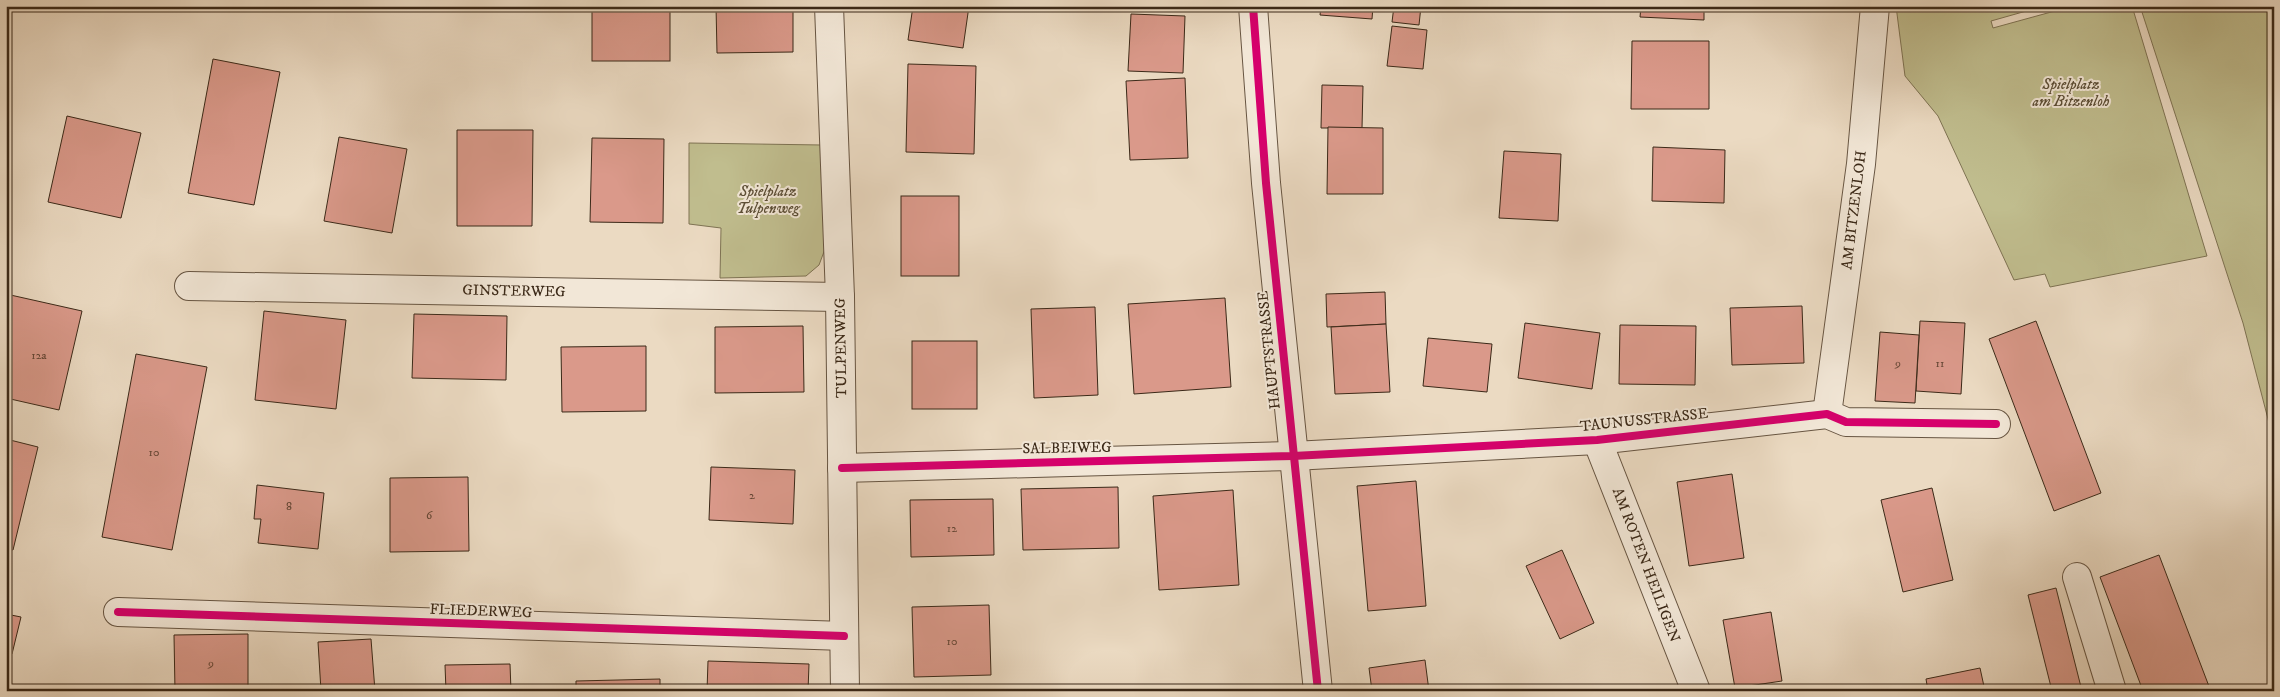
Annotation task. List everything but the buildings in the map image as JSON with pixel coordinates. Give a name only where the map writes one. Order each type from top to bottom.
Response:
[{"type":"street","name":"TULPENWEG","points":[[829,6],[840,297],[844,691]]},
{"type":"street","name":"HAUPTSTRASSE","points":[[1253,6],[1266,183],[1318,691]]},
{"type":"street","name":"AM BITZENLOH","points":[[1827,414],[1861,164],[1875,6]]},
{"type":"street","name":"GINSTERWEG","points":[[189,286],[840,297]]},
{"type":"street","name":"TAUNUSSTRASSE","points":[[1293,456],[1597,440],[1827,414],[1846,422],[1996,424]]},
{"type":"street","name":"AM ROTEN HEILIGEN","points":[[1597,440],[1696,691]]},
{"type":"street","name":"SALBEIWEG","points":[[842,468],[1293,456]]},
{"type":"street","points":[[2076,577],[2112,691]]},
{"type":"street","name":"FLIEDERWEG","points":[[118,612],[844,636]]},
{"type":"green space","name":"Spielplatz am Bitzenloh","points":[[1896,6],[2044,6],[1991,21],[1993,28],[2073,6],[2132,6],[2207,256],[2050,287],[2045,274],[2014,280],[1938,116],[1905,76]]},
{"type":"green space","points":[[2140,6],[2274,6],[2274,442],[2243,323]]},
{"type":"green space","name":"Spielplatz Tulpenweg","points":[[689,143],[822,145],[825,249],[819,265],[806,276],[720,278],[721,228],[689,224]]},
{"type":"cycle path","points":[[1253,6],[1266,183],[1318,691]]},
{"type":"cycle path","points":[[842,468],[1293,456],[1597,440],[1827,414],[1846,422],[1996,424]]},
{"type":"cycle path","points":[[118,612],[844,636]]}]
